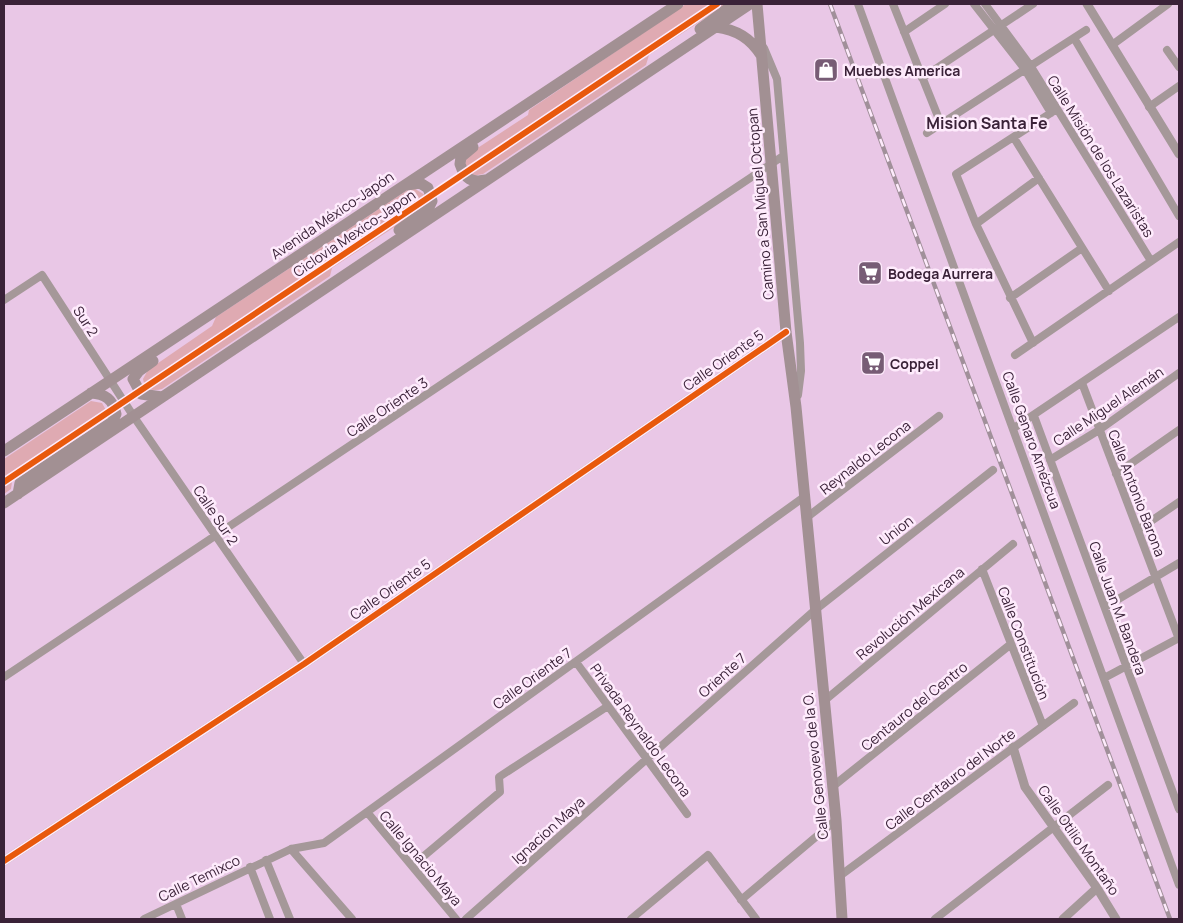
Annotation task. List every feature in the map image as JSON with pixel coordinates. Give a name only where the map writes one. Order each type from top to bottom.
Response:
[{"type":"main road","name":"Avenida México-Japón","points":[[4,451],[678,4]]},
{"type":"main road","points":[[654,69],[671,51],[734,4]]},
{"type":"main road","points":[[4,503],[750,4]]},
{"type":"main road","name":"Camino a San Miguel Octopan","points":[[757,4],[786,332],[796,407],[815,610]]},
{"type":"main road","points":[[716,27],[731,29],[744,36],[754,44],[762,56]]},
{"type":"main road","points":[[487,180],[472,182],[468,179],[460,164],[461,157],[508,116]]},
{"type":"main road","points":[[334,283],[350,265],[428,209],[432,202],[428,188],[420,183],[404,186]]},
{"type":"main road","points":[[162,397],[141,394],[133,379],[139,371],[195,330],[210,314]]},
{"type":"main road","points":[[18,494],[20,482],[112,422],[116,414],[110,398],[102,394],[91,393]]},
{"type":"main road","name":"Calle Genovevo de la O.","points":[[815,610],[841,875],[842,919]]},
{"type":"street","name":"Calle Genaro Amézcua","points":[[858,4],[1106,678],[1179,885]]},
{"type":"street","points":[[893,4],[941,124]]},
{"type":"street","points":[[904,32],[945,4]]},
{"type":"street","points":[[974,4],[997,26]]},
{"type":"street","points":[[985,4],[997,26]]},
{"type":"street","points":[[922,78],[997,26],[1033,4]]},
{"type":"street","points":[[1087,4],[1179,154]]},
{"type":"street","points":[[1112,45],[1168,4]]},
{"type":"street","name":"Calle Misión de los Lazaristas","points":[[997,26],[1027,67],[1151,261]]},
{"type":"street","points":[[927,133],[1086,30]]},
{"type":"street","points":[[1074,38],[1179,216]]},
{"type":"street","points":[[761,42],[777,79],[801,371],[796,407]]},
{"type":"street","points":[[1167,50],[1179,67]]},
{"type":"street","points":[[1150,107],[1179,86]]},
{"type":"street","points":[[1033,343],[976,224],[956,174],[1054,111]]},
{"type":"street","points":[[1014,138],[1109,291]]},
{"type":"street","name":"Calle Oriente 3","points":[[4,677],[783,156]]},
{"type":"street","points":[[976,224],[1039,178]]},
{"type":"street","points":[[1016,355],[1179,242]]},
{"type":"street","points":[[1010,298],[1082,248]]},
{"type":"street","name":"Sur 2","points":[[4,300],[42,275],[110,381]]},
{"type":"street","points":[[1014,428],[1179,317]]},
{"type":"street","name":"Calle Oriente 5","points":[[4,861],[304,664],[786,332]]},
{"type":"street","name":"Calle Miguel Alemán","points":[[1050,460],[1099,430],[1179,373]]},
{"type":"street","name":"Calle Sur 2","points":[[110,381],[304,664]]},
{"type":"street","name":"Calle Antonio Barona","points":[[1082,383],[1179,638]]},
{"type":"street","name":"Reynaldo Lecona","points":[[806,518],[939,416]]},
{"type":"street","name":"Calle Juan M. Bandera","points":[[1034,416],[1179,809]]},
{"type":"street","points":[[1116,474],[1179,430]]},
{"type":"street","name":"Union","points":[[815,610],[993,470]]},
{"type":"street","name":"Calle Oriente 7","points":[[266,860],[291,849],[324,843],[804,497]]},
{"type":"street","points":[[1138,530],[1179,502]]},
{"type":"street","name":"Revolución Mexicana","points":[[824,702],[1013,544]]},
{"type":"street","points":[[1105,607],[1179,563]]},
{"type":"street","name":"Calle Constitución","points":[[982,570],[1043,726]]},
{"type":"street","name":"Oriente 7","points":[[646,759],[815,610]]},
{"type":"street","points":[[1106,678],[1179,638]]},
{"type":"street","name":"Centauro del Centro","points":[[832,787],[1011,644]]},
{"type":"street","name":"Privada Reynaldo Lecona","points":[[576,662],[687,814]]},
{"type":"street","name":"Calle Centauro del Norte","points":[[841,875],[1074,703]]},
{"type":"street","points":[[412,866],[500,792],[499,777],[608,706]]},
{"type":"street","name":"Calle Otilio Montaño","points":[[1013,747],[1025,787],[1097,888],[1116,919]]},
{"type":"street","name":"Ignacion Maya","points":[[466,919],[646,759]]},
{"type":"street","points":[[935,919],[1108,785]]},
{"type":"street","name":"Calle Ignacio Maya","points":[[367,812],[456,919]]},
{"type":"street","points":[[741,900],[836,820]]},
{"type":"street","points":[[291,849],[352,919]]},
{"type":"street","points":[[631,919],[708,855],[756,919]]},
{"type":"street","points":[[266,860],[290,919]]},
{"type":"street","name":"Calle Temixco","points":[[144,919],[266,860]]},
{"type":"street","points":[[250,867],[270,919]]},
{"type":"street","points":[[1063,919],[1097,888]]},
{"type":"street","points":[[176,904],[182,919]]},
{"type":"shaded area","points":[[686,4],[727,4],[649,55],[646,65],[483,174],[472,176],[465,167],[466,157],[470,153],[528,115],[529,110]]},
{"type":"shaded area","points":[[412,187],[425,195],[426,202],[419,211],[332,268],[330,276],[162,389],[152,390],[145,385],[143,379],[148,370],[212,326],[216,317]]},
{"type":"shaded area","points":[[91,401],[102,403],[107,412],[101,422],[12,482],[11,489],[4,494],[4,459]]},
{"type":"railway","points":[[830,4],[1170,919]]},
{"type":"cycle path","name":"Ciclovia Mexico-Japon","points":[[4,482],[717,4]]},
{"type":"cycle path","points":[[4,861],[304,664],[786,332]]},
{"type":"place","name":"Muebles America","points":[[826,70]]},
{"type":"place","name":"Bodega Aurrera","points":[[870,273]]},
{"type":"place","name":"Coppel","points":[[873,363]]},
{"type":"district","name":"Mision Santa Fe","points":[[987,123]]}]
